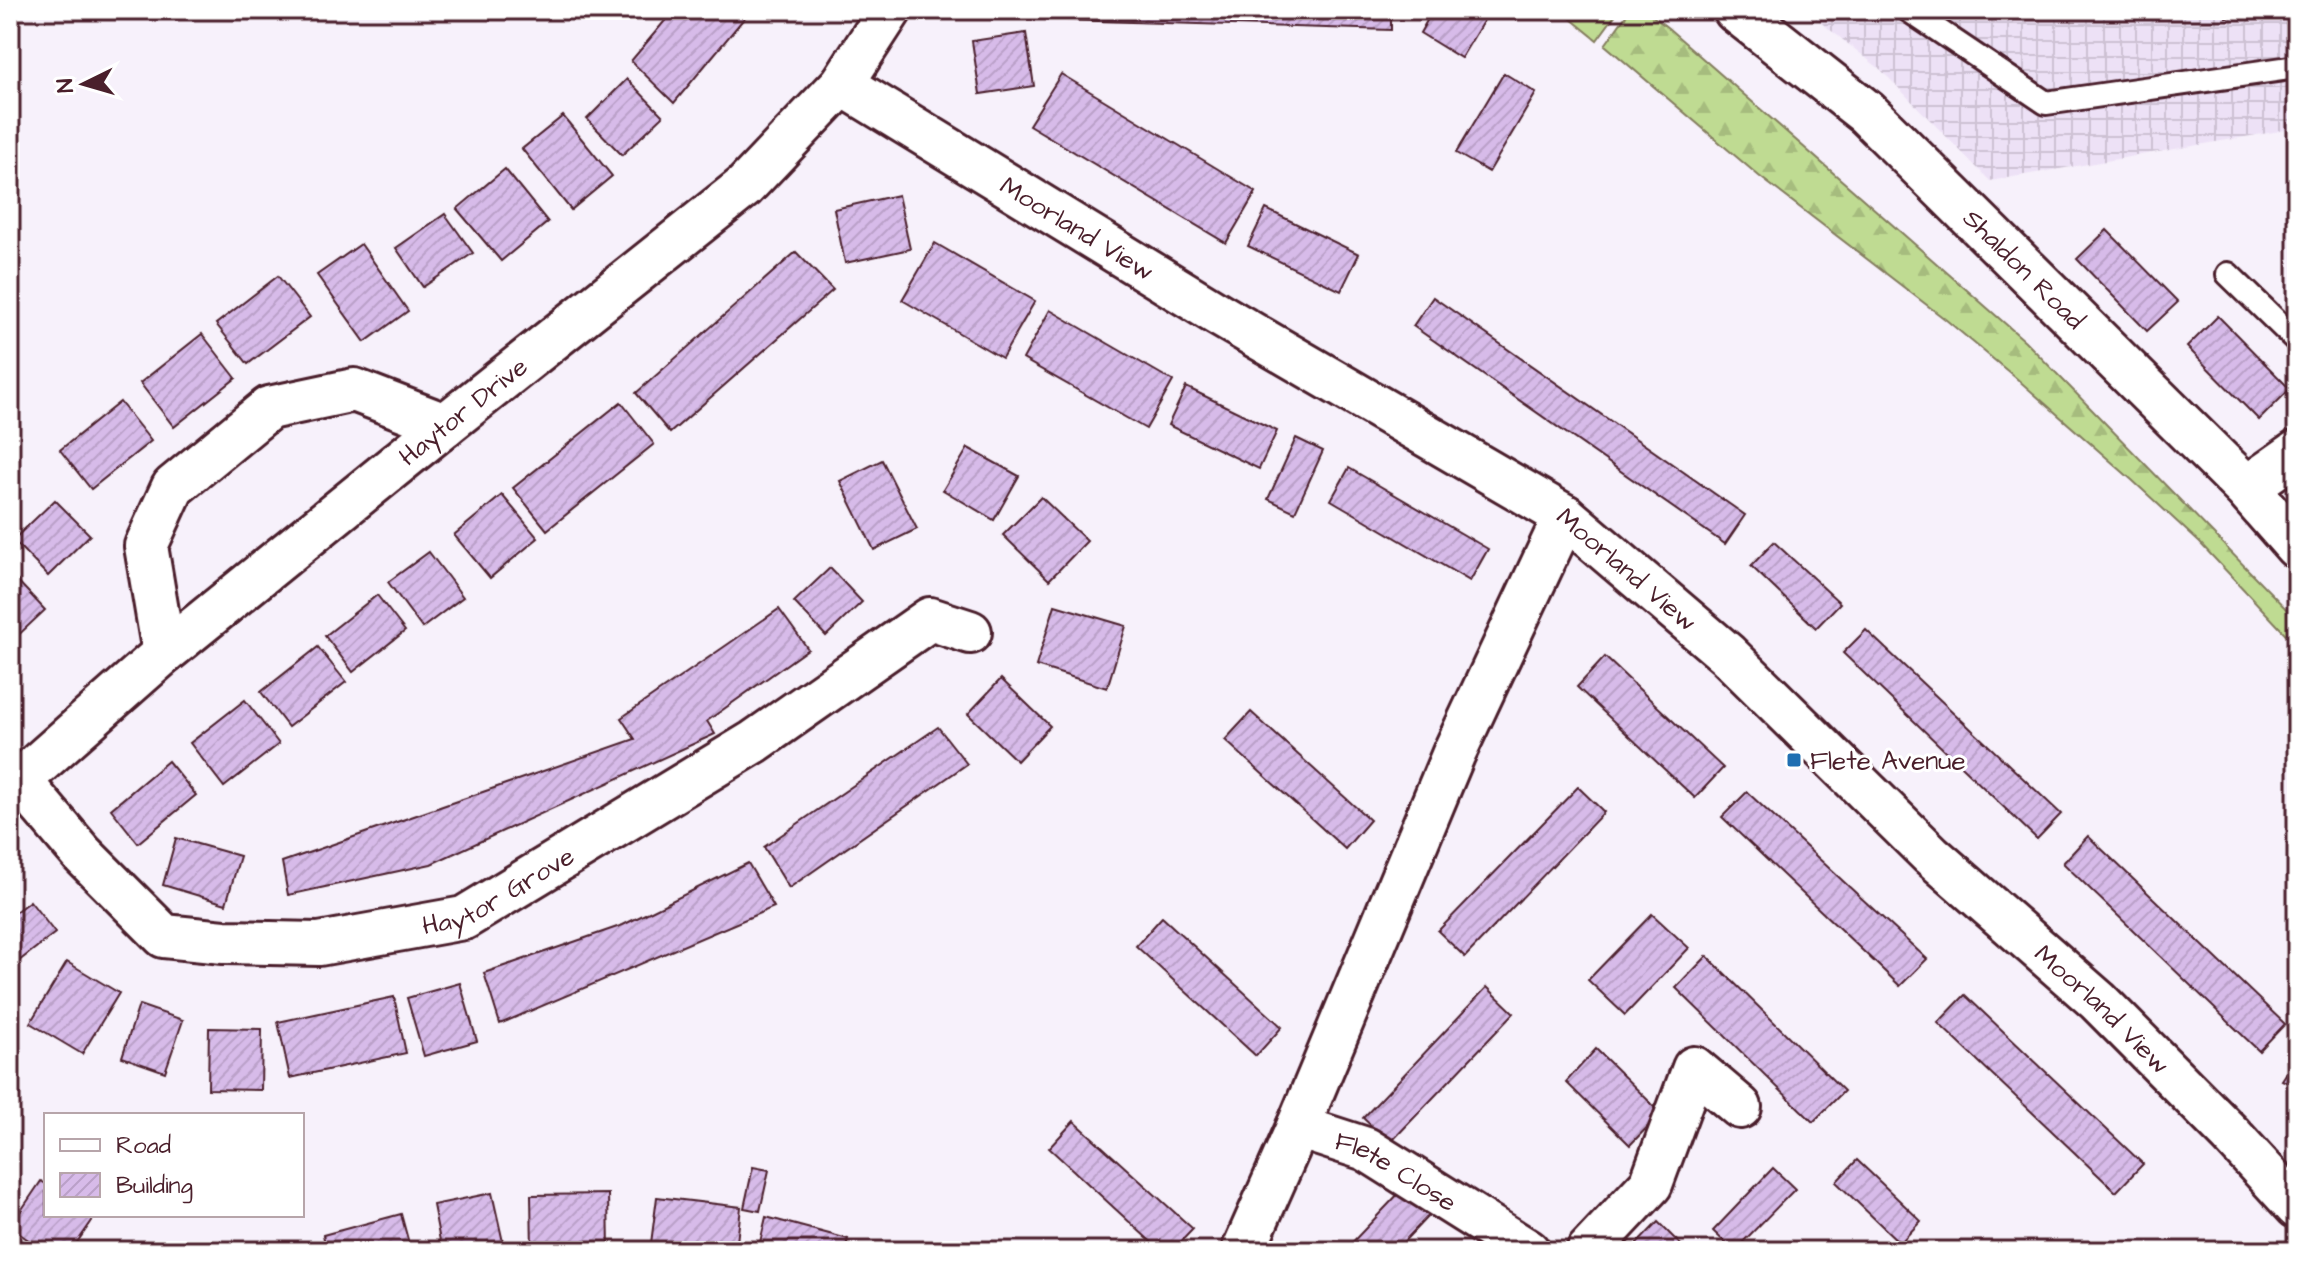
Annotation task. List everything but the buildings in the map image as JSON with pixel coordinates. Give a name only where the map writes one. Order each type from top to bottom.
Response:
[{"type":"street","name":"Haytor Drive","points":[[15,785],[164,653],[744,187],[842,84],[890,10]]},
{"type":"street","name":"Shaldon Road","points":[[1736,10],[1867,113],[2246,488],[2297,546]]},
{"type":"street","name":"Moorland View","points":[[842,84],[1218,314],[1565,516],[1727,654],[1931,855],[2098,1001],[2231,1135],[2297,1207]]},
{"type":"street","points":[[164,653],[146,546],[173,487],[269,408],[354,390],[445,425]]},
{"type":"street","points":[[2246,488],[2297,452]]},
{"type":"street","points":[[1243,1251],[1454,753],[1565,516]]},
{"type":"street","name":"Haytor Grove","points":[[15,785],[164,936],[224,942],[319,944],[464,918],[754,742],[930,619],[970,632]]},
{"type":"street","points":[[1588,1251],[1651,1184],[1694,1068],[1740,1107]]},
{"type":"street","name":"Flete Close","points":[[1298,1127],[1366,1149],[1528,1251]]},
{"type":"lane","points":[[1908,10],[2046,103],[2297,67]]},
{"type":"lane","points":[[2228,274],[2297,341]]},
{"type":"shaded area","points":[[1805,10],[2297,10],[2297,128],[1990,181],[1880,69]]},
{"type":"green space","points":[[1560,10],[1619,10],[1597,40]]},
{"type":"green space","points":[[1630,10],[1645,10],[1668,28],[2025,341],[2297,620],[2297,646],[2200,543],[2016,378],[1945,319],[1759,176],[1605,45]]},
{"type":"place","name":"Flete Avenue","points":[[1794,760]]}]
